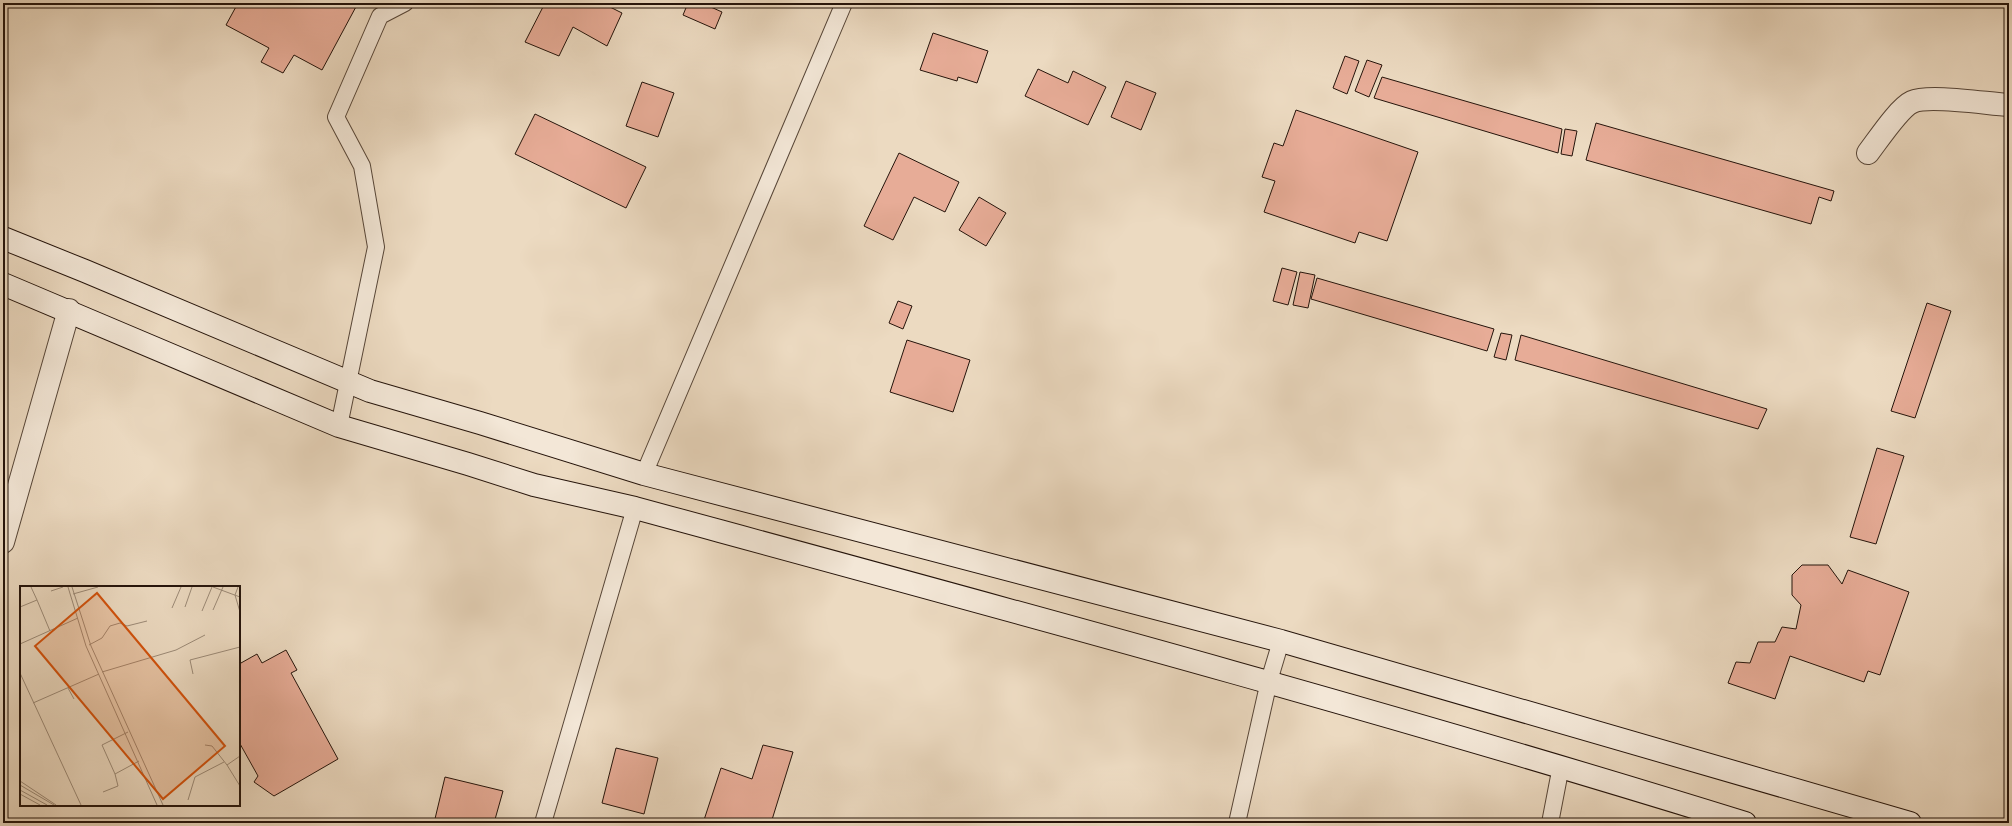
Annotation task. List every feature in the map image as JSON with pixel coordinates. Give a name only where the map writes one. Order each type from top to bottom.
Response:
[{"type":"street","points":[[1868,153],[1903,109],[1912,102],[1926,99],[2009,105]]},
{"type":"street","points":[[3,238],[370,391],[480,423],[644,474],[1281,641],[1910,823]]},
{"type":"street","points":[[3,284],[69,310],[339,426],[534,485],[635,508],[1269,681],[1561,766],[1745,823]]},
{"type":"street","points":[[3,542],[69,310]]},
{"type":"lane","points":[[339,426],[376,247],[362,166],[336,117],[380,16],[405,3]]},
{"type":"lane","points":[[644,474],[844,3]]},
{"type":"lane","points":[[543,823],[635,508]]},
{"type":"lane","points":[[1238,823],[1269,681],[1281,641]]},
{"type":"lane","points":[[1550,823],[1561,766]]},
{"type":"building","points":[[238,3],[358,3],[322,70],[294,55],[283,73],[261,62],[269,48],[226,25]]},
{"type":"building","points":[[545,3],[602,3],[622,13],[607,46],[573,27],[559,56],[525,42]]},
{"type":"building","points":[[688,3],[702,3],[722,12],[715,29],[683,15]]},
{"type":"building","points":[[933,33],[988,51],[977,83],[958,77],[957,81],[920,70]]},
{"type":"building","points":[[1345,56],[1359,61],[1347,94],[1333,88]]},
{"type":"building","points":[[1367,60],[1382,65],[1369,97],[1355,91]]},
{"type":"building","points":[[1038,69],[1068,83],[1073,71],[1106,87],[1088,125],[1025,96]]},
{"type":"building","points":[[1382,77],[1562,129],[1558,153],[1374,98]]},
{"type":"building","points":[[1126,81],[1156,93],[1141,130],[1111,117]]},
{"type":"building","points":[[642,82],[674,93],[658,137],[626,126]]},
{"type":"building","points":[[1296,110],[1418,152],[1387,241],[1359,232],[1355,243],[1264,212],[1275,181],[1262,177],[1274,143],[1283,146]]},
{"type":"building","points":[[535,114],[646,167],[626,208],[515,154]]},
{"type":"building","points":[[1596,123],[1834,191],[1831,201],[1819,197],[1811,224],[1586,160]]},
{"type":"building","points":[[1565,129],[1577,131],[1572,156],[1561,154]]},
{"type":"building","points":[[899,153],[959,182],[945,212],[914,197],[893,240],[864,226]]},
{"type":"building","points":[[979,197],[1006,213],[986,246],[959,230]]},
{"type":"building","points":[[1282,268],[1297,272],[1288,305],[1273,301]]},
{"type":"building","points":[[1300,272],[1315,275],[1308,308],[1293,305]]},
{"type":"building","points":[[1317,278],[1494,329],[1487,351],[1311,299]]},
{"type":"building","points":[[898,301],[912,306],[903,329],[889,323]]},
{"type":"building","points":[[1927,303],[1951,311],[1915,418],[1891,411]]},
{"type":"building","points":[[1501,333],[1512,335],[1506,360],[1494,357]]},
{"type":"building","points":[[1521,335],[1767,409],[1758,429],[1515,360]]},
{"type":"building","points":[[907,340],[970,360],[953,412],[890,392]]},
{"type":"building","points":[[1877,448],[1904,456],[1876,544],[1850,537]]},
{"type":"building","points":[[1802,565],[1828,565],[1842,584],[1848,570],[1909,592],[1880,675],[1868,671],[1864,682],[1790,656],[1775,699],[1728,683],[1736,662],[1750,663],[1758,642],[1775,642],[1782,627],[1796,629],[1801,605],[1792,595],[1792,575]]},
{"type":"building","points":[[286,650],[297,670],[291,673],[338,759],[274,796],[254,782],[258,776],[240,744],[240,661],[241,663],[257,654],[262,663]]},
{"type":"building","points":[[763,745],[793,752],[771,823],[714,823],[704,820],[721,768],[752,779]]},
{"type":"building","points":[[616,748],[658,758],[644,814],[602,803]]},
{"type":"building","points":[[445,777],[503,791],[494,823],[434,823]]}]
